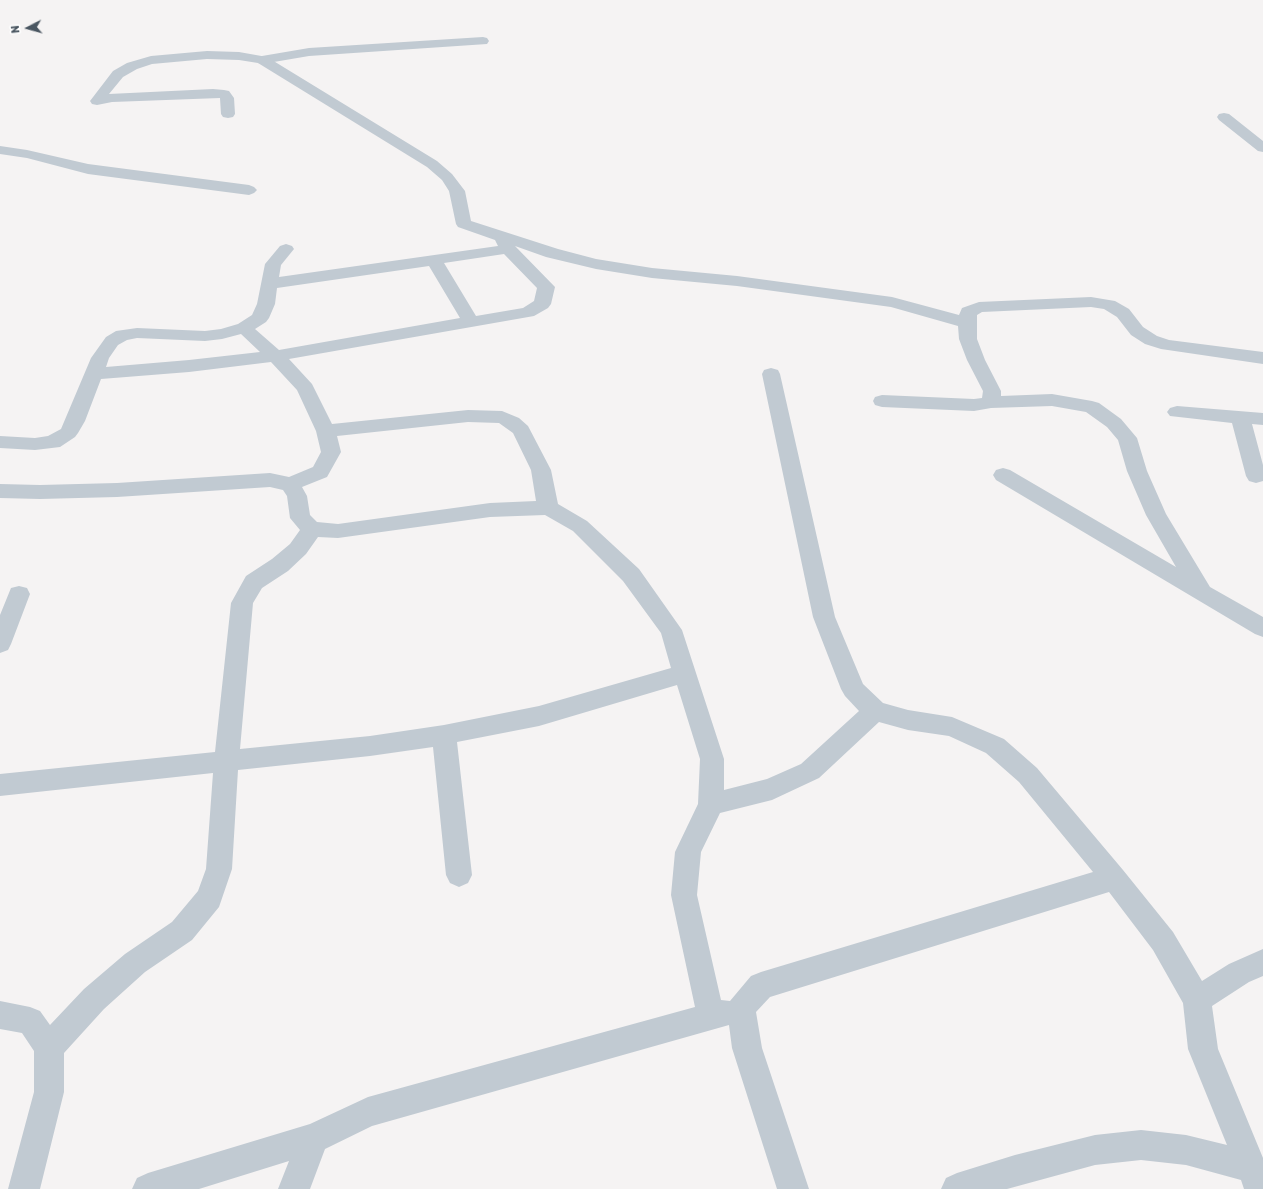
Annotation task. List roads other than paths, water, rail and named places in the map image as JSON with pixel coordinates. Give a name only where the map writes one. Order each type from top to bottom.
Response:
[{"type":"street","points":[[228,114],[227,98],[224,94],[213,93],[112,98],[97,101],[118,74],[132,66],[151,60],[207,55],[239,56],[262,60],[432,164],[447,177],[457,191],[464,224],[505,243],[596,264],[652,273],[737,281],[892,302],[967,323]]},
{"type":"street","points":[[1224,117],[1263,148]]},
{"type":"street","points":[[0,150],[27,154],[88,169],[249,190]]},
{"type":"street","points":[[269,284],[434,260],[505,243]]},
{"type":"street","points":[[93,374],[189,366],[275,356],[528,312],[542,304],[546,287],[505,243]]},
{"type":"street","points":[[0,442],[35,444],[53,442],[68,433],[75,421],[100,358],[112,341],[122,335],[137,333],[205,336],[222,334],[244,328],[260,318],[266,304],[273,264],[286,250]]},
{"type":"street","points":[[434,260],[472,322]]},
{"type":"street","points":[[990,402],[992,391],[976,360],[968,339],[968,312],[979,307],[1091,302],[1109,305],[1123,312],[1137,331],[1151,340],[1168,345],[1263,358]]},
{"type":"street","points":[[0,491],[117,490],[270,480],[290,484],[320,472],[331,452],[326,431],[305,388],[275,356],[244,328]]},
{"type":"street","points":[[771,374],[824,617],[853,690],[875,712],[908,720],[952,727],[995,746],[1028,775],[1114,878],[1163,942],[1197,1000],[1203,1049],[1255,1178]]},
{"type":"street","points":[[882,402],[974,404],[1052,400],[1092,407],[1114,423],[1127,438],[1137,471],[1156,515],[1202,593]]},
{"type":"street","points":[[1176,412],[1263,419]]},
{"type":"street","points":[[326,431],[468,416],[502,417],[512,422],[522,430],[541,470],[548,508]]},
{"type":"street","points":[[1240,417],[1256,476]]},
{"type":"street","points":[[1003,475],[1263,628]]},
{"type":"street","points":[[290,484],[297,496],[300,518],[312,529],[338,531],[490,510],[548,508],[580,526],[631,575],[672,630],[712,759],[711,804],[688,852],[684,895],[710,1016]]},
{"type":"street","points":[[50,1047],[94,999],[135,963],[182,931],[209,898],[219,869],[226,762],[242,604],[254,582],[280,565],[298,549],[312,529]]},
{"type":"street","points":[[0,644],[19,594]]},
{"type":"street","points":[[0,785],[370,746],[444,735],[539,716],[685,673]]},
{"type":"street","points":[[711,804],[772,789],[810,771],[875,712]]},
{"type":"street","points":[[444,735],[459,875]]},
{"type":"street","points":[[148,1189],[314,1138],[368,1112],[741,1008],[761,986],[1114,878]]},
{"type":"street","points":[[1197,1000],[1239,973],[1263,962]]},
{"type":"street","points":[[741,1008],[748,1048],[793,1189]]},
{"type":"street","points":[[0,1015],[30,1021],[50,1047],[49,1092],[24,1189]]},
{"type":"street","points":[[294,1189],[314,1138]]},
{"type":"street","points":[[957,1189],[1015,1171],[1095,1150],[1141,1145],[1186,1150],[1255,1178]]},
{"type":"lane","points":[[262,60],[309,52],[483,41]]}]
